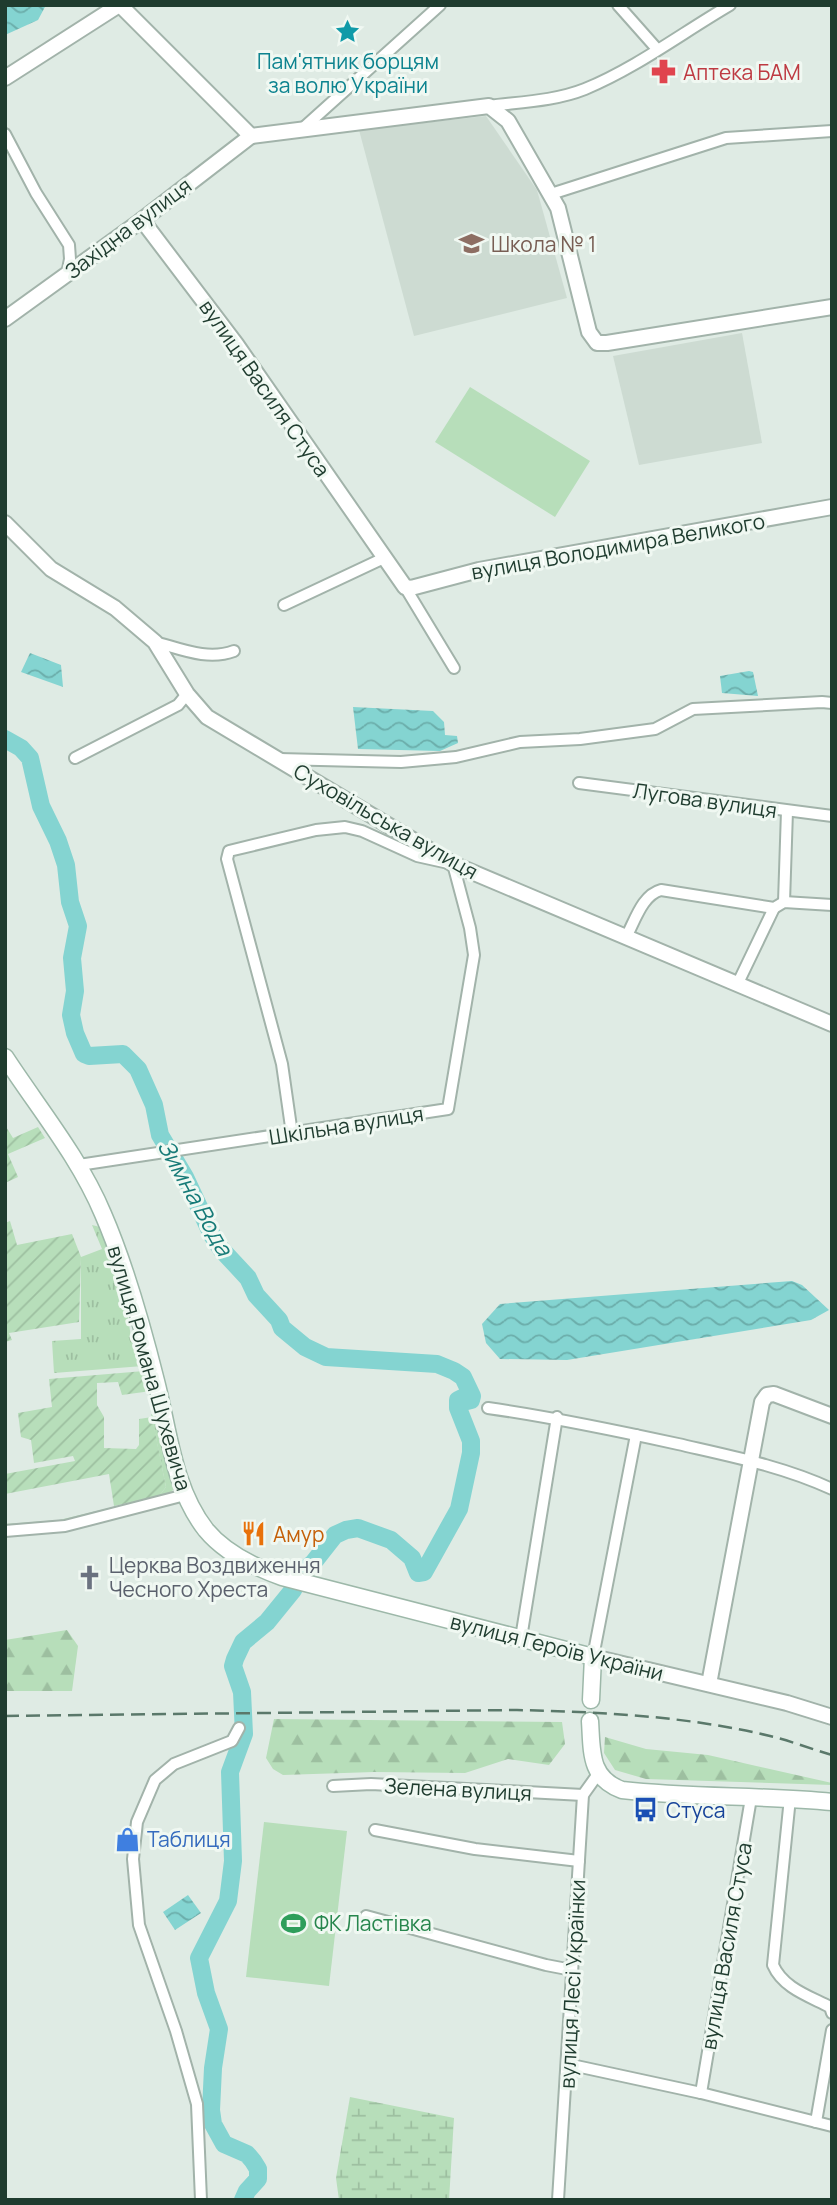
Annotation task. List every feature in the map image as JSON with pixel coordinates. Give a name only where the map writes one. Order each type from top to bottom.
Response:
[{"type":"main road","name":"вулиця Романа Шухевича","points":[[5,1057],[79,1165],[103,1212],[131,1293],[185,1495],[192,1510],[218,1543],[239,1558],[282,1577]]},
{"type":"main road","name":"вулиця Героїв України","points":[[282,1577],[593,1657]]},
{"type":"main road","points":[[591,1700],[593,1657]]},
{"type":"main road","points":[[590,1721],[592,1755],[598,1773],[609,1785],[622,1790],[832,1802]]},
{"type":"street","points":[[5,79],[119,5],[251,136],[561,96],[584,89],[730,5]]},
{"type":"street","points":[[301,130],[440,5]]},
{"type":"street","points":[[618,5],[657,49]]},
{"type":"street","points":[[489,107],[508,121],[551,194],[564,225],[589,332],[597,342],[607,343],[832,307]]},
{"type":"street","points":[[551,194],[726,138],[832,131]]},
{"type":"street","points":[[5,134],[36,193],[69,245],[67,274]]},
{"type":"street","name":"Західна вулиця","points":[[5,319],[142,220],[251,136]]},
{"type":"street","name":"вулиця Василя Стуса","points":[[142,220],[236,344],[405,587],[454,668]]},
{"type":"street","name":"вулиця Володимира Великого","points":[[405,587],[411,588],[479,570],[832,507]]},
{"type":"street","name":"Суховільська вулиця","points":[[5,523],[51,569],[114,608],[156,642],[187,694],[207,718],[453,864],[832,1024]]},
{"type":"street","points":[[284,605],[384,558]]},
{"type":"street","points":[[156,642],[201,655],[224,655],[234,651]]},
{"type":"street","points":[[75,758],[178,705],[187,694]]},
{"type":"street","points":[[276,758],[401,762],[442,758],[520,742],[580,739],[655,729],[693,709],[832,703]]},
{"type":"street","name":"Лугова вулиця","points":[[579,783],[832,816]]},
{"type":"street","points":[[738,983],[779,905],[787,811]]},
{"type":"street","points":[[292,1134],[282,1064],[227,859],[229,851],[316,830],[345,827],[362,831],[416,856],[453,864]]},
{"type":"street","name":"Шкільна вулиця","points":[[79,1165],[448,1109],[474,955],[470,928],[453,864]]},
{"type":"street","points":[[626,937],[646,900],[653,892],[661,890],[779,905],[832,905]]},
{"type":"street","points":[[709,1684],[762,1402],[767,1395],[774,1394],[832,1416]]},
{"type":"street","points":[[488,1408],[557,1417],[751,1461],[800,1474],[832,1489]]},
{"type":"street","points":[[521,1638],[557,1417]]},
{"type":"street","points":[[593,1657],[636,1435]]},
{"type":"street","points":[[5,1531],[65,1525],[185,1495]]},
{"type":"street","name":"вулиця Героїв України","points":[[593,1657],[787,1703],[832,1717]]},
{"type":"street","points":[[201,2200],[197,2104],[176,2031],[139,1924],[132,1859],[137,1822],[155,1780],[174,1764],[232,1741],[240,1728]]},
{"type":"street","points":[[583,1795],[598,1773]]},
{"type":"street","name":"Зелена вулиця","points":[[333,1786],[371,1784],[583,1795]]},
{"type":"street","name":"вулиця Лесі Українки","points":[[558,2200],[583,1795]]},
{"type":"street","name":"вулиця Василя Стуса","points":[[701,2093],[751,1798]]},
{"type":"street","points":[[790,1798],[773,1965],[781,1979],[792,1988],[831,2010],[832,1994]]},
{"type":"street","points":[[375,1830],[475,1849],[579,1861]]},
{"type":"street","points":[[366,1916],[572,1970]]},
{"type":"street","points":[[816,2122],[832,2030]]},
{"type":"street","points":[[567,2064],[701,2093],[832,2126]]},
{"type":"shaded area","name":"Школа № 1","points":[[486,116],[537,190],[567,298],[414,336],[359,130]]},
{"type":"shaded area","points":[[742,333],[762,443],[639,465],[613,356]]},
{"type":"green space","points":[[470,387],[590,461],[555,517],[435,442]]},
{"type":"green space","points":[[5,1125],[13,1138],[38,1127],[45,1138],[8,1154],[18,1177],[5,1183]]},
{"type":"green space","points":[[10,1221],[17,1245],[72,1234],[81,1257],[79,1322],[9,1333],[12,1340],[5,1342],[5,1223]]},
{"type":"green space","points":[[92,1225],[100,1227],[126,1302],[131,1338],[143,1366],[54,1373],[52,1341],[81,1339],[81,1257],[102,1249]]},
{"type":"green space","points":[[144,1371],[151,1391],[122,1395],[118,1382],[97,1383],[97,1405],[104,1417],[104,1448],[136,1449],[139,1445],[139,1419],[152,1417],[166,1487],[159,1496],[114,1506],[109,1474],[5,1494],[5,1474],[75,1461],[73,1456],[34,1463],[31,1440],[21,1437],[18,1413],[52,1407],[49,1379]]},
{"type":"green space","points":[[151,1414],[156,1416],[175,1485],[167,1497],[74,1521],[5,1528],[5,1524],[59,1520],[159,1496],[166,1487]]},
{"type":"green space","points":[[67,1630],[78,1646],[72,1691],[5,1691],[5,1640]]},
{"type":"green space","points":[[274,1719],[562,1722],[565,1744],[549,1765],[508,1759],[465,1773],[283,1775],[273,1769],[266,1758]]},
{"type":"green space","points":[[605,1737],[646,1749],[708,1755],[832,1785],[646,1779],[615,1770],[604,1753]]},
{"type":"green space","name":"ФК Ластівка","points":[[264,1822],[347,1831],[329,1986],[246,1977]]},
{"type":"green space","points":[[350,2097],[454,2118],[449,2200],[339,2200],[336,2178]]},
{"type":"water","points":[[5,5],[46,5],[38,20],[5,35]]},
{"type":"water","points":[[30,653],[61,665],[63,687],[21,672]]},
{"type":"water","points":[[753,672],[758,696],[722,693],[720,676]]},
{"type":"water","points":[[353,707],[433,711],[444,722],[445,735],[457,736],[458,743],[440,751],[358,749]]},
{"type":"water","points":[[792,1281],[802,1285],[829,1310],[811,1320],[567,1360],[500,1359],[486,1343],[482,1324],[500,1304]]},
{"type":"water","points":[[188,1895],[201,1913],[175,1930],[163,1912]]},
{"type":"waterway","name":"Зимна Вода","points":[[5,739],[21,748],[30,758],[41,806],[66,865],[70,902],[78,926],[72,958],[75,991],[71,1015],[75,1033],[84,1054],[123,1054],[138,1069],[154,1105],[160,1135],[185,1177],[221,1249],[248,1278],[256,1295],[279,1320],[282,1328],[305,1347],[326,1357],[437,1364],[463,1377],[472,1396],[471,1400],[458,1400],[458,1408],[471,1441],[459,1509],[424,1572],[418,1573],[412,1558],[391,1540],[358,1528],[335,1535],[304,1570],[293,1590],[267,1622],[243,1642],[233,1666],[242,1692],[244,1734],[230,1772],[233,1861],[228,1901],[199,1958],[206,1993],[219,2029],[213,2068],[213,2124],[224,2144],[247,2154],[258,2169],[258,2179],[243,2200]]},
{"type":"railway","points":[[5,1716],[517,1710],[580,1712],[644,1716],[739,1729],[832,1755]]},
{"type":"place","name":"Пам'ятник борцям за волю України","points":[[348,32]]},
{"type":"place","name":"Аптека БАМ","points":[[663,72]]},
{"type":"place","name":"Школа № 1","points":[[471,244]]},
{"type":"place","name":"Амур","points":[[253,1534]]},
{"type":"place","name":"Церква Воздвиження Чесного Хреста","points":[[89,1577]]},
{"type":"place","name":"Стуса","points":[[646,1810]]},
{"type":"place","name":"Таблиця","points":[[127,1839]]},
{"type":"place","name":"ФК Ластівка","points":[[294,1923]]}]
